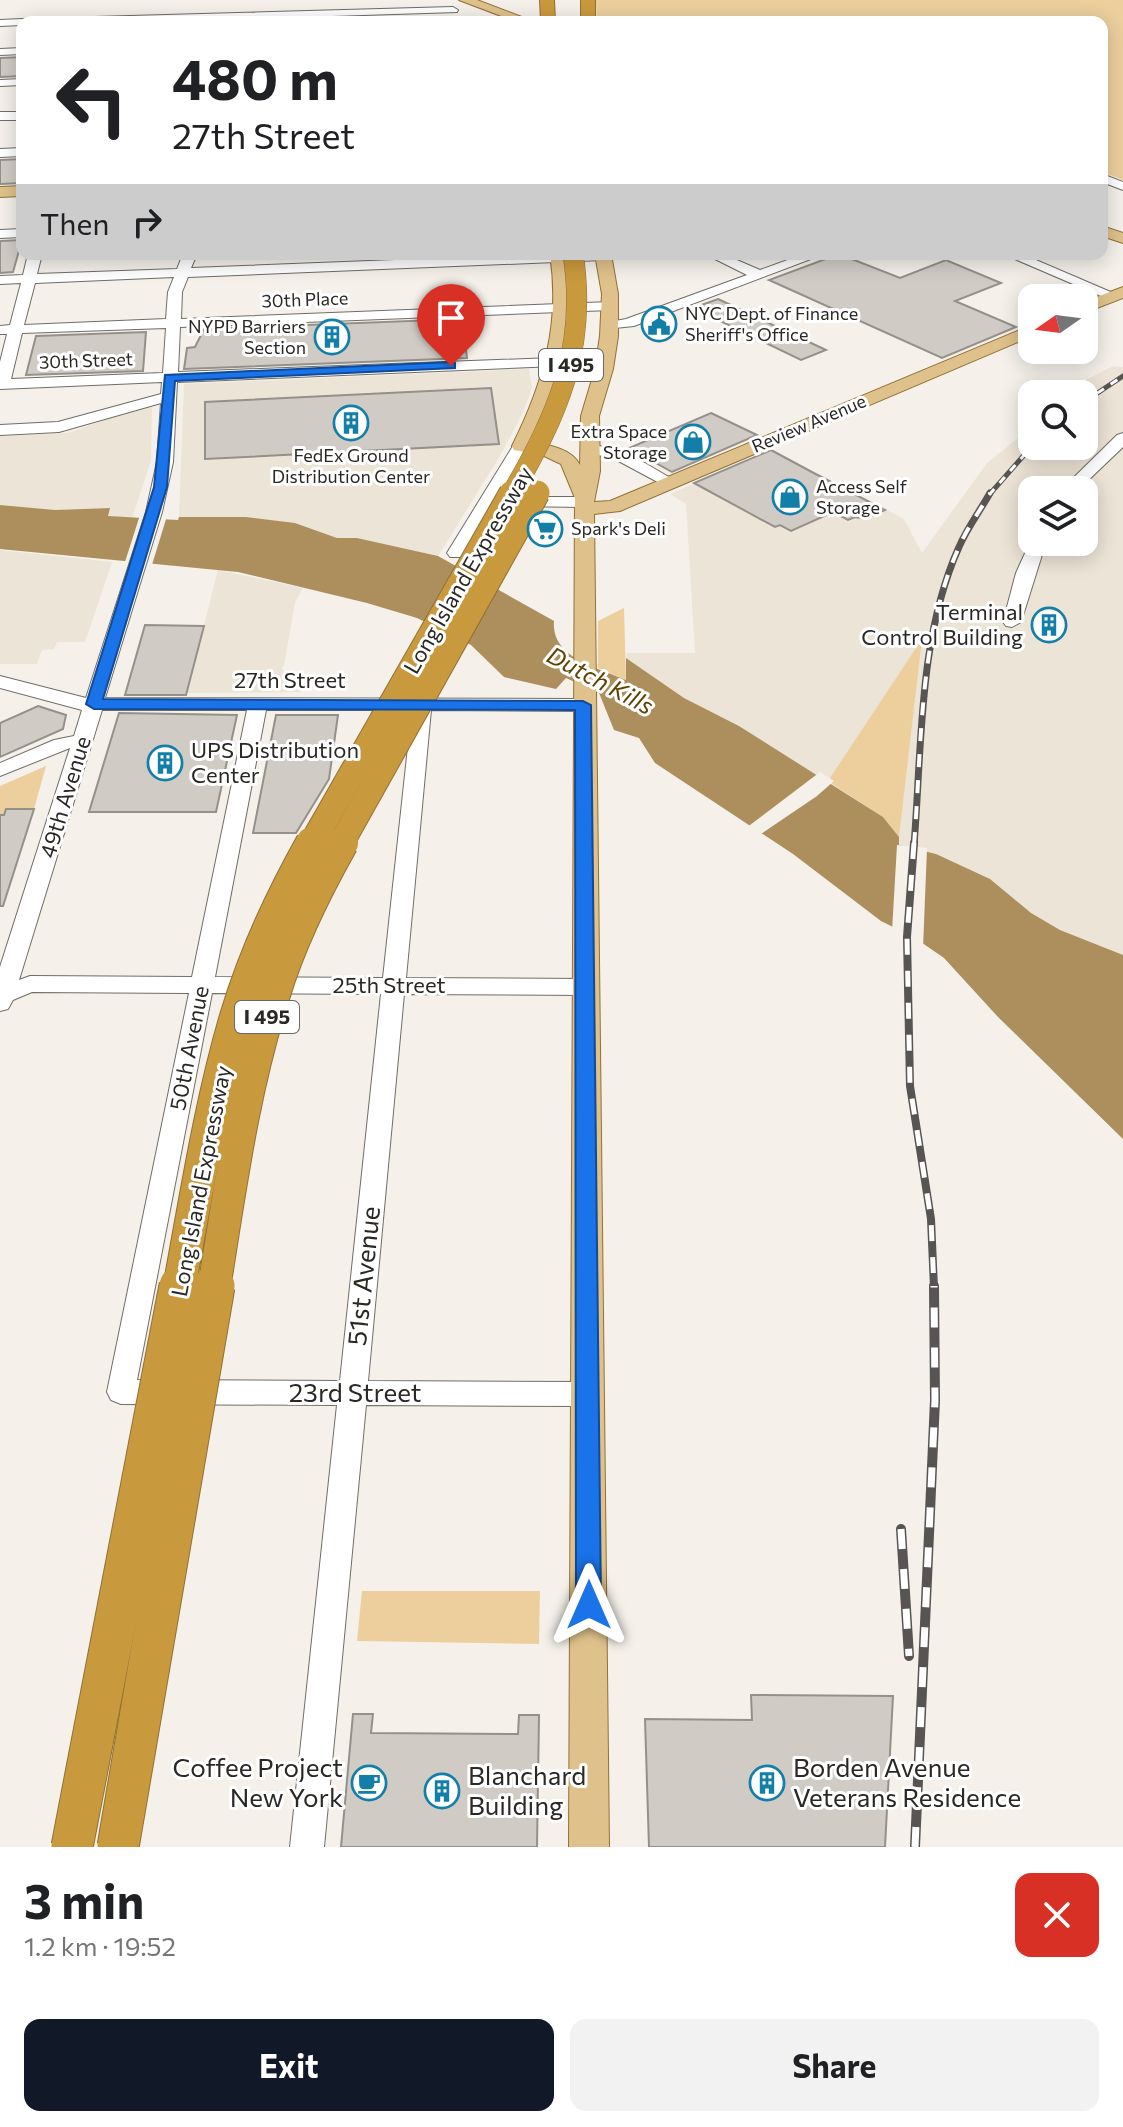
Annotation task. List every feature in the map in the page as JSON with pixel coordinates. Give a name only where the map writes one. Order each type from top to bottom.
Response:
[{"type":"highway","name":"Long Island Expressway","points":[[72,1847],[210,1127],[236,1017],[260,950],[302,859],[555,414],[576,343],[579,296],[566,260]]},
{"type":"highway","name":"Long Island Expressway","points":[[118,1847],[241,1127],[271,1004],[292,943],[329,861],[555,462],[573,424],[589,379],[597,334],[599,260]]},
{"type":"main road","points":[[464,0],[523,16]]},
{"type":"main road","points":[[531,447],[556,361],[564,308],[564,260]]},
{"type":"main road","points":[[589,1847],[583,628],[584,503],[590,471],[589,425],[606,360],[611,306],[600,260]]},
{"type":"main road","points":[[1098,302],[1118,294]]},
{"type":"main road","name":"Review Avenue","points":[[584,503],[610,508],[1018,336]]},
{"type":"main road","points":[[531,447],[574,444],[589,425]]},
{"type":"main road","points":[[531,447],[589,450]]},
{"type":"main road","points":[[531,447],[571,463],[584,503]]},
{"type":"street","points":[[446,16],[464,0]]},
{"type":"street","points":[[148,16],[453,10]]},
{"type":"street","points":[[1,384],[34,260]]},
{"type":"street","name":"49th Avenue","points":[[1,999],[154,512],[165,462],[175,292],[187,260]]},
{"type":"street","points":[[0,280],[457,260]]},
{"type":"street","points":[[725,260],[759,275]]},
{"type":"street","points":[[610,326],[629,323],[800,260]]},
{"type":"street","points":[[1026,260],[1118,294]]},
{"type":"street","name":"30th Place","points":[[0,330],[611,306]]},
{"type":"street","name":"30th Street","points":[[1,384],[606,360]]},
{"type":"street","points":[[0,430],[59,427],[151,400],[168,398]]},
{"type":"street","points":[[1084,476],[1123,438]]},
{"type":"street","points":[[456,553],[489,502],[531,447]]},
{"type":"street","points":[[589,450],[615,452],[671,483]]},
{"type":"street","name":"Review Avenue","points":[[489,502],[584,503]]},
{"type":"street","points":[[1012,622],[1032,556]]},
{"type":"street","name":"27th Street","points":[[0,682],[73,703],[94,704],[422,704],[583,696]]},
{"type":"street","name":"50th Avenue","points":[[121,1392],[258,704]]},
{"type":"street","name":"51st Avenue","points":[[307,1847],[422,704]]},
{"type":"street","points":[[0,770],[53,746],[83,740]]},
{"type":"street","name":"25th Street","points":[[1,999],[30,984],[586,987]]},
{"type":"street","name":"23rd Street","points":[[121,1392],[588,1394]]},
{"type":"shaded area","points":[[596,0],[1123,0],[1123,180],[1108,174],[1108,16],[597,16]]},
{"type":"shaded area","points":[[1113,366],[1123,367],[1123,955],[1060,930],[898,845],[899,837],[883,817],[739,726],[684,698],[626,658],[627,653],[695,653],[686,504],[670,494],[772,451],[904,519],[922,553],[987,463],[1018,438],[1018,460],[1098,460],[1098,380],[1086,380]]},
{"type":"shaded area","points":[[529,369],[532,388],[523,413],[438,556],[357,538],[337,538],[295,523],[246,517],[179,517],[184,384]]},
{"type":"shaded area","points":[[152,404],[151,460],[132,519],[107,516],[109,508],[55,510],[0,505],[0,436],[67,433]]},
{"type":"shaded area","points":[[0,550],[112,562],[85,642],[57,642],[54,649],[42,650],[37,664],[0,664]]},
{"type":"shaded area","points":[[218,570],[303,588],[295,602],[284,666],[281,668],[301,692],[187,693]]},
{"type":"shaded area","points":[[624,608],[626,680],[598,668],[598,621]]},
{"type":"shaded area","points":[[922,639],[899,837],[883,817],[828,781]]},
{"type":"shaded area","points":[[46,766],[34,809],[7,809],[4,815],[0,815],[0,786]]},
{"type":"shaded area","points":[[362,1591],[540,1591],[539,1644],[357,1641]]},
{"type":"water","name":"Dutch Kills","points":[[0,505],[55,510],[110,508],[108,516],[178,520],[179,517],[246,517],[295,523],[337,538],[357,538],[438,556],[554,621],[560,644],[578,660],[626,680],[626,658],[684,698],[739,726],[883,817],[899,837],[899,845],[936,854],[990,879],[1031,913],[1060,930],[1123,955],[1123,1139],[998,1017],[944,958],[915,938],[881,921],[793,854],[655,763],[639,738],[614,730],[599,693],[566,678],[556,689],[504,677],[471,645],[417,618],[367,603],[238,572],[0,549]]},
{"type":"pier","points":[[140,515],[167,516],[151,568],[124,565]]},
{"type":"pier","points":[[820,772],[834,781],[817,796],[758,836],[746,828]]},
{"type":"pier","points":[[897,845],[927,848],[923,948],[912,938],[892,931]]},
{"type":"building","points":[[16,57],[16,76],[0,77],[0,58]]},
{"type":"building","points":[[16,159],[16,183],[0,184],[0,160]]},
{"type":"building","points":[[16,240],[13,272],[0,273],[0,241]]},
{"type":"building","points":[[823,260],[854,260],[900,278],[946,260],[1001,283],[955,301],[1016,327],[942,358],[769,280]]},
{"type":"building","points":[[718,299],[826,350],[801,360],[693,308]]},
{"type":"building","name":"NYPD Barriers Section","points":[[462,319],[467,358],[184,369],[187,348],[195,347],[204,329]]},
{"type":"building","points":[[146,332],[143,371],[26,375],[36,336]]},
{"type":"building","name":"FedEx Ground Distribution Center","points":[[491,388],[499,444],[205,459],[205,402]]},
{"type":"building","name":"Extra Space Storage","points":[[711,413],[757,435],[672,472],[629,448]]},
{"type":"building","name":"Access Self Storage","points":[[771,450],[885,510],[865,519],[855,517],[848,520],[833,512],[791,531],[780,525],[775,527],[694,483]]},
{"type":"building","points":[[145,625],[204,626],[186,695],[125,695]]},
{"type":"building","points":[[38,706],[66,715],[63,729],[0,757],[0,723]]},
{"type":"building","name":"UPS Distribution Center","points":[[119,713],[237,715],[216,812],[89,812]]},
{"type":"building","points":[[276,715],[338,715],[329,779],[296,833],[253,833]]},
{"type":"building","points":[[6,809],[34,809],[3,906],[0,906],[0,815],[4,815]]},
{"type":"building","name":"Borden Avenue Veterans Residence","points":[[751,1695],[893,1696],[885,1847],[649,1847],[645,1719],[752,1720]]},
{"type":"building","name":"Blanchard Building","points":[[353,1714],[373,1714],[371,1733],[518,1734],[519,1715],[539,1715],[537,1847],[341,1847]]},
{"type":"railway","points":[[1098,393],[1123,376]]},
{"type":"railway","points":[[989,495],[1020,460]]},
{"type":"railway","points":[[914,845],[924,693],[936,618],[959,547],[990,493]]},
{"type":"railway","points":[[914,843],[907,937],[910,1086],[931,1219],[934,1288]]},
{"type":"railway","points":[[915,1847],[935,1400],[934,1286]]},
{"type":"railway","points":[[901,1529],[909,1656]]},
{"type":"place","name":"NYC Dept. of Finance Sheriff's Office","points":[[659,324]]},
{"type":"place","name":"NYPD Barriers Section","points":[[332,337]]},
{"type":"place","name":"FedEx Ground Distribution Center","points":[[351,423]]},
{"type":"place","name":"Extra Space Storage","points":[[693,442]]},
{"type":"place","name":"Access Self Storage","points":[[790,497]]},
{"type":"place","name":"Spark's Deli","points":[[545,529]]},
{"type":"place","name":"Terminal Control Building","points":[[1049,625]]},
{"type":"place","name":"UPS Distribution Center","points":[[165,763]]},
{"type":"place","name":"Coffee Project New York","points":[[369,1783]]},
{"type":"place","name":"Borden Avenue Veterans Residence","points":[[767,1783]]},
{"type":"place","name":"Blanchard Building","points":[[442,1791]]},
{"type":"route","points":[[451,366],[169,377],[161,487],[94,704],[583,705],[589,1605]]}]
